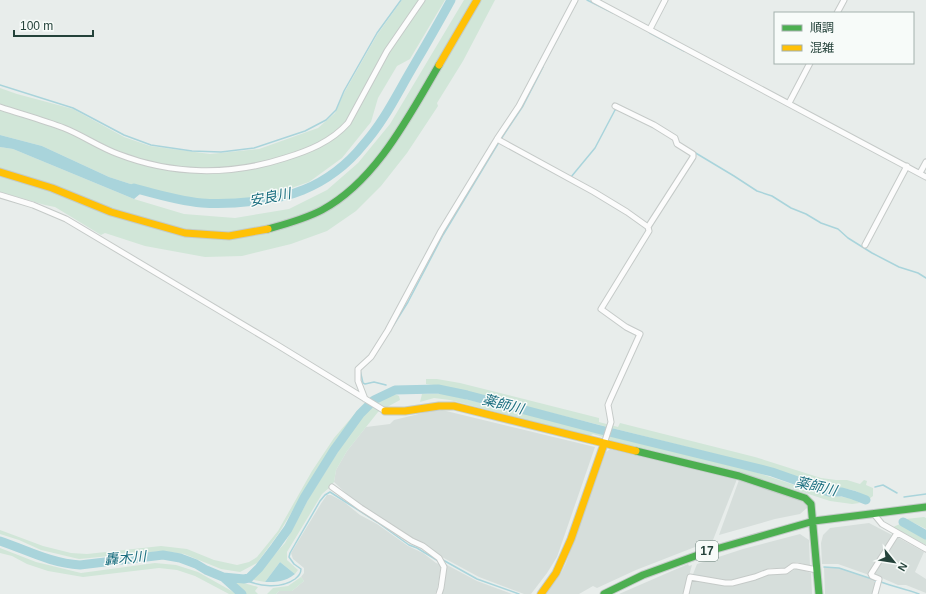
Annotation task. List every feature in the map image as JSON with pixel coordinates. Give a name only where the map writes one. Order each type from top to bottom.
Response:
[{"type":"street","points":[[0,107],[64,128],[116,154],[138,162],[189,171],[206,172],[238,169],[270,163],[301,153],[326,142],[342,130],[348,123],[387,51],[422,0]]},
{"type":"street","points":[[0,172],[52,188],[111,212],[185,233],[229,236],[263,230],[297,221],[322,210],[336,201],[355,186],[373,167],[415,105],[477,0]]},
{"type":"street","points":[[366,399],[358,380],[358,369],[371,357],[388,330],[441,231],[499,141],[519,106],[575,0]]},
{"type":"street","points":[[594,0],[926,177]]},
{"type":"street","points":[[650,29],[665,0]]},
{"type":"street","points":[[838,12],[844,0]]},
{"type":"street","points":[[789,103],[809,64]]},
{"type":"street","points":[[541,594],[556,573],[571,539],[611,422],[608,405],[640,334],[626,327],[601,309],[649,231],[648,227],[693,157],[693,154],[654,125],[615,106]]},
{"type":"street","points":[[499,141],[594,192],[648,227]]},
{"type":"street","points":[[920,173],[926,162]]},
{"type":"street","points":[[865,245],[907,166]]},
{"type":"street","points":[[0,195],[33,205],[66,219],[273,342],[385,411],[405,412],[434,406],[454,406],[739,476],[788,492],[809,501],[812,504],[814,521],[819,594]]},
{"type":"street","points":[[332,486],[361,508],[412,542],[423,546],[441,560],[444,566],[439,594]]},
{"type":"street","name":"17","points":[[604,594],[643,575],[709,551],[814,521],[926,506]]},
{"type":"street","points":[[873,513],[882,524],[926,549]]},
{"type":"street","points":[[875,594],[879,579],[871,574],[897,533]]},
{"type":"street","points":[[686,594],[690,577],[732,583],[768,572],[786,571],[793,566],[817,570]]},
{"type":"shaded area","points":[[442,410],[595,447],[557,557],[531,594],[524,594],[479,577],[442,557],[423,543],[413,541],[351,498],[334,482],[336,470],[347,451],[366,427],[390,424],[394,420],[431,411]]},
{"type":"shaded area","points":[[610,449],[737,479],[713,540],[636,570],[597,588],[593,586],[579,594],[546,594],[560,575],[566,563],[606,452]]},
{"type":"shaded area","points":[[739,480],[796,498],[808,507],[800,514],[775,519],[719,535]]},
{"type":"shaded area","points":[[327,495],[331,495],[344,502],[360,515],[377,524],[408,546],[423,553],[439,564],[441,567],[435,594],[276,594],[279,591],[292,591],[304,581],[301,577],[304,573],[304,568],[293,559],[291,553]]},
{"type":"shaded area","points":[[869,523],[894,536],[869,575],[838,564],[822,564],[821,543],[823,535],[830,528]]},
{"type":"shaded area","points":[[800,534],[809,540],[810,566],[797,562],[785,568],[770,568],[754,575],[726,581],[693,574],[697,564],[743,549]]},
{"type":"shaded area","points":[[897,537],[924,552],[915,572],[926,579],[926,593],[906,585],[898,585],[875,575]]},
{"type":"shaded area","points":[[688,564],[689,566],[692,565],[684,594],[619,594]]},
{"type":"shaded area","points":[[447,565],[477,581],[512,594],[441,594]]},
{"type":"shaded area","points":[[824,567],[840,568],[874,580],[875,583],[872,594],[825,594]]},
{"type":"shaded area","points":[[797,568],[811,573],[812,594],[689,594],[693,579],[729,586],[771,574],[787,574]]},
{"type":"green space","points":[[402,0],[445,0],[410,59],[397,66],[378,98],[371,122],[342,158],[309,182],[262,198],[197,200],[146,189],[109,177],[42,146],[0,135],[0,88],[73,109],[124,137],[150,146],[210,154],[259,149],[318,128],[335,113],[344,93],[377,35]]},
{"type":"green space","points":[[464,0],[495,0],[463,61],[437,103],[438,106],[407,153],[381,186],[356,211],[327,231],[291,244],[242,256],[205,257],[145,246],[105,233],[101,235],[55,207],[0,192],[0,147],[13,149],[134,199],[184,214],[235,218],[289,209],[327,190],[358,163],[390,124]]},
{"type":"green space","points":[[426,379],[437,379],[460,383],[599,418],[599,422],[618,427],[620,423],[755,457],[821,478],[847,480],[860,484],[864,480],[867,481],[866,485],[873,488],[873,496],[869,499],[856,491],[829,488],[755,464],[448,387],[426,384]]},
{"type":"green space","points":[[395,394],[399,396],[400,400],[378,412],[347,451],[336,470],[334,482],[322,494],[287,552],[287,560],[298,570],[295,574],[280,562],[265,582],[254,580],[254,577],[285,543],[310,496],[350,433],[365,413],[386,397]]},
{"type":"green space","points":[[422,394],[445,394],[749,470],[825,495],[851,498],[860,503],[852,504],[830,501],[743,473],[611,441],[593,434],[589,436],[450,400],[434,398],[420,402]]},
{"type":"green space","points":[[364,403],[335,441],[279,533],[257,563],[240,572],[221,569],[184,554],[162,551],[79,559],[41,550],[19,540],[0,534],[0,530],[43,546],[71,553],[87,554],[161,546],[187,549],[214,560],[237,565],[249,562],[257,557],[278,531],[312,471],[334,438]]},
{"type":"green space","points":[[926,518],[926,529],[906,519]]},
{"type":"green space","points":[[900,524],[926,539],[926,545],[893,527]]},
{"type":"green space","points":[[0,548],[36,562],[81,573],[155,563],[176,565],[198,572],[237,594],[229,594],[195,576],[177,570],[159,568],[83,577],[48,571],[27,564],[12,556],[0,553]]},
{"type":"green space","points":[[301,577],[304,581],[292,591],[279,591],[276,594],[267,594],[273,588],[288,586]]},
{"type":"green space","points":[[237,581],[258,587],[255,591],[258,594],[246,594],[236,584]]},
{"type":"water","points":[[0,135],[42,146],[109,177],[146,189],[134,199],[13,149],[0,147]]},
{"type":"water","points":[[280,562],[295,574],[288,579],[281,581],[265,582]]},
{"type":"waterway","points":[[0,85],[73,108],[124,135],[151,145],[192,151],[221,152],[254,148],[305,131],[326,120],[336,110],[344,91],[377,33],[401,0]]},
{"type":"waterway","name":"安良川","points":[[134,188],[185,201],[226,203],[280,197],[303,190],[320,182],[351,159],[381,121],[451,0]]},
{"type":"waterway","points":[[587,0],[613,13]]},
{"type":"waterway","points":[[545,62],[562,30]]},
{"type":"waterway","points":[[650,33],[684,51]]},
{"type":"waterway","points":[[501,139],[523,106],[543,67]]},
{"type":"waterway","points":[[571,177],[595,148],[615,110],[617,109]]},
{"type":"waterway","points":[[393,326],[408,302],[443,235],[499,142]]},
{"type":"waterway","points":[[694,152],[757,191],[772,196],[791,208],[806,214],[821,223],[838,229],[848,238],[872,253],[899,267],[918,273],[926,278]]},
{"type":"waterway","points":[[368,363],[373,358]]},
{"type":"waterway","points":[[360,370],[363,383],[374,382],[386,385]]},
{"type":"waterway","name":"薬師川","points":[[223,577],[249,578],[259,568],[288,529],[304,498],[334,450],[360,414],[374,400],[395,390],[438,389],[467,395],[772,472],[829,492],[842,492],[866,500]]},
{"type":"waterway","points":[[875,487],[883,485],[897,493]]},
{"type":"waterway","points":[[244,579],[256,584],[277,586],[298,577],[301,569],[294,564],[289,557],[290,553],[320,501],[330,492],[377,522],[409,545],[417,548],[440,562]]},
{"type":"waterway","points":[[904,497],[926,494]]},
{"type":"waterway","name":"薬師川","points":[[903,522],[926,535]]},
{"type":"waterway","name":"轟木川","points":[[0,541],[49,559],[69,564],[80,565],[163,555],[180,558],[223,577],[242,594]]},
{"type":"waterway","points":[[443,560],[477,579],[519,594]]},
{"type":"waterway","points":[[795,564],[803,565]]},
{"type":"waterway","points":[[824,567],[839,568],[875,580],[876,583]]},
{"type":"waterway","points":[[693,575],[704,577]]},
{"type":"waterway","points":[[881,582],[919,594]]},
{"type":"traffic: fast","points":[[268,229],[302,219],[322,210],[341,198],[359,182],[390,146],[439,65]]},
{"type":"traffic: fast","points":[[636,451],[739,476],[805,498],[811,504],[819,594]]},
{"type":"traffic: fast","points":[[604,594],[643,575],[709,551],[814,521],[926,507]]},
{"type":"traffic: slow","points":[[439,65],[477,0]]},
{"type":"traffic: slow","points":[[0,172],[52,188],[111,212],[185,233],[229,236],[268,229]]},
{"type":"traffic: slow","points":[[385,411],[405,411],[439,406],[454,406],[636,451]]},
{"type":"traffic: slow","points":[[541,594],[556,573],[571,539],[604,444]]}]
